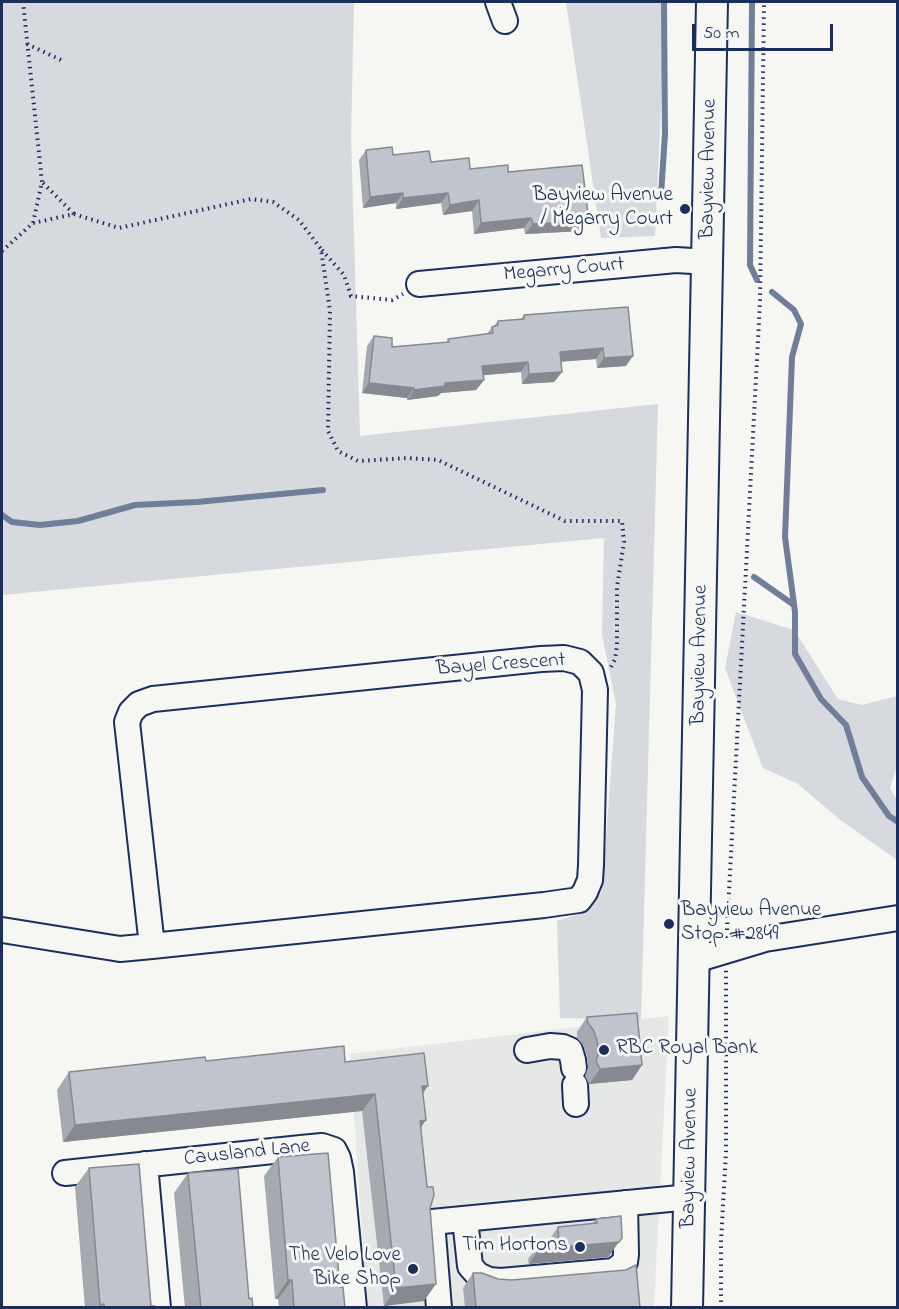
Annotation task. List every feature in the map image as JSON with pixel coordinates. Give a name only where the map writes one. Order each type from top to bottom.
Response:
[{"type":"main road","name":"Bayview Avenue","points":[[687,1308],[709,262],[712,2]]},
{"type":"street","name":"Megarry Court","points":[[419,284],[675,260],[709,262]]},
{"type":"street","name":"Bayel Crescent","points":[[564,658],[580,662],[591,673],[595,690],[591,865],[590,880],[579,900],[152,946],[127,722],[131,712],[139,704],[153,699],[564,658]]},
{"type":"street","points":[[695,960],[765,939],[897,918]]},
{"type":"street","points":[[2,930],[120,949],[152,946]]},
{"type":"street","points":[[527,1050],[550,1046],[570,1050],[575,1086]]},
{"type":"street","name":"Causland Lane","points":[[65,1173],[322,1146],[334,1150],[341,1172],[354,1308]]},
{"type":"street","points":[[144,1164],[158,1308]]},
{"type":"street","points":[[439,1308],[432,1222],[690,1197]]},
{"type":"street","points":[[465,1219],[470,1266],[478,1275],[489,1280],[501,1281],[614,1270],[625,1262],[625,1203]]},
{"type":"path","points":[[23,2],[42,182],[33,223]]},
{"type":"path","points":[[721,1308],[721,1242],[726,1152],[726,951],[760,302],[764,2]]},
{"type":"path","points":[[26,44],[61,60]]},
{"type":"path","points":[[42,182],[74,214],[119,228],[251,199],[273,202],[298,220],[344,275],[351,296],[392,300],[419,284]]},
{"type":"path","points":[[2,251],[33,223],[74,214]]},
{"type":"path","points":[[321,249],[330,311],[328,430],[338,451],[358,461],[407,458],[438,460],[565,521],[622,521],[624,542],[617,587],[617,646],[611,667]]},
{"type":"shaded area","points":[[2,2],[354,2],[351,137],[360,436],[658,404],[641,1020],[560,1018],[557,921],[582,913],[592,905],[602,891],[616,704],[602,635],[604,538],[2,595]]},
{"type":"shaded area","points":[[566,2],[666,2],[655,236],[601,238]]},
{"type":"shaded area","points":[[736,612],[794,630],[838,699],[862,705],[897,696],[897,766],[890,788],[897,800],[897,860],[839,819],[798,784],[763,768],[725,668]]},
{"type":"shaded area","points":[[669,1016],[654,1307],[367,1307],[350,1054]]},
{"type":"building","points":[[392,147],[393,155],[429,151],[431,162],[469,158],[470,169],[508,165],[508,172],[582,165],[589,221],[533,224],[531,218],[481,223],[479,200],[450,205],[448,193],[403,198],[403,193],[370,197],[366,150]]},
{"type":"building","points":[[628,307],[633,356],[604,358],[603,348],[560,352],[562,372],[529,374],[528,362],[482,366],[484,380],[445,383],[445,386],[414,390],[414,388],[369,383],[374,336],[392,338],[392,347],[449,342],[448,339],[493,333],[492,327],[498,325],[498,321],[524,319],[524,315]]},
{"type":"building","points":[[637,1013],[642,1065],[600,1069],[596,1061],[599,1052],[597,1041],[587,1017]]},
{"type":"building","points":[[344,1046],[345,1062],[424,1053],[428,1086],[422,1086],[426,1120],[420,1121],[427,1187],[433,1187],[434,1195],[430,1208],[436,1284],[396,1288],[375,1094],[75,1125],[69,1072],[205,1057],[206,1061]]},
{"type":"building","points":[[328,1153],[340,1287],[343,1287],[345,1308],[294,1308],[292,1280],[288,1280],[278,1157]]},
{"type":"building","points":[[139,1164],[151,1306],[155,1308],[104,1308],[104,1304],[100,1305],[89,1168]]},
{"type":"building","points":[[238,1169],[249,1299],[252,1298],[253,1308],[201,1308],[188,1173]]},
{"type":"building","points":[[621,1216],[622,1238],[619,1242],[539,1249],[539,1244],[559,1242],[558,1227],[597,1223],[596,1219]]},
{"type":"building","points":[[636,1265],[640,1308],[476,1308],[473,1273],[512,1280],[626,1270]]},
{"type":"waterway","points":[[661,195],[665,134],[664,2]]},
{"type":"waterway","points":[[752,2],[750,265],[757,280]]},
{"type":"waterway","points":[[772,292],[794,310],[801,324],[792,357],[785,537],[795,612],[795,654],[821,699],[846,725],[862,777],[889,816],[898,822]]},
{"type":"waterway","points":[[2,515],[12,522],[40,525],[78,521],[135,505],[197,502],[323,490]]},
{"type":"waterway","points":[[754,577],[794,605]]},
{"type":"place","name":"Bayview Avenue / Megarry Court","points":[[685,209]]},
{"type":"place","name":"Bayview Avenue Stop #2849","points":[[669,924]]},
{"type":"place","name":"RBC Royal Bank","points":[[604,1050]]},
{"type":"place","name":"Tim Hortons","points":[[580,1247]]},
{"type":"place","name":"The Velo Love Bike Shop","points":[[413,1269]]}]
